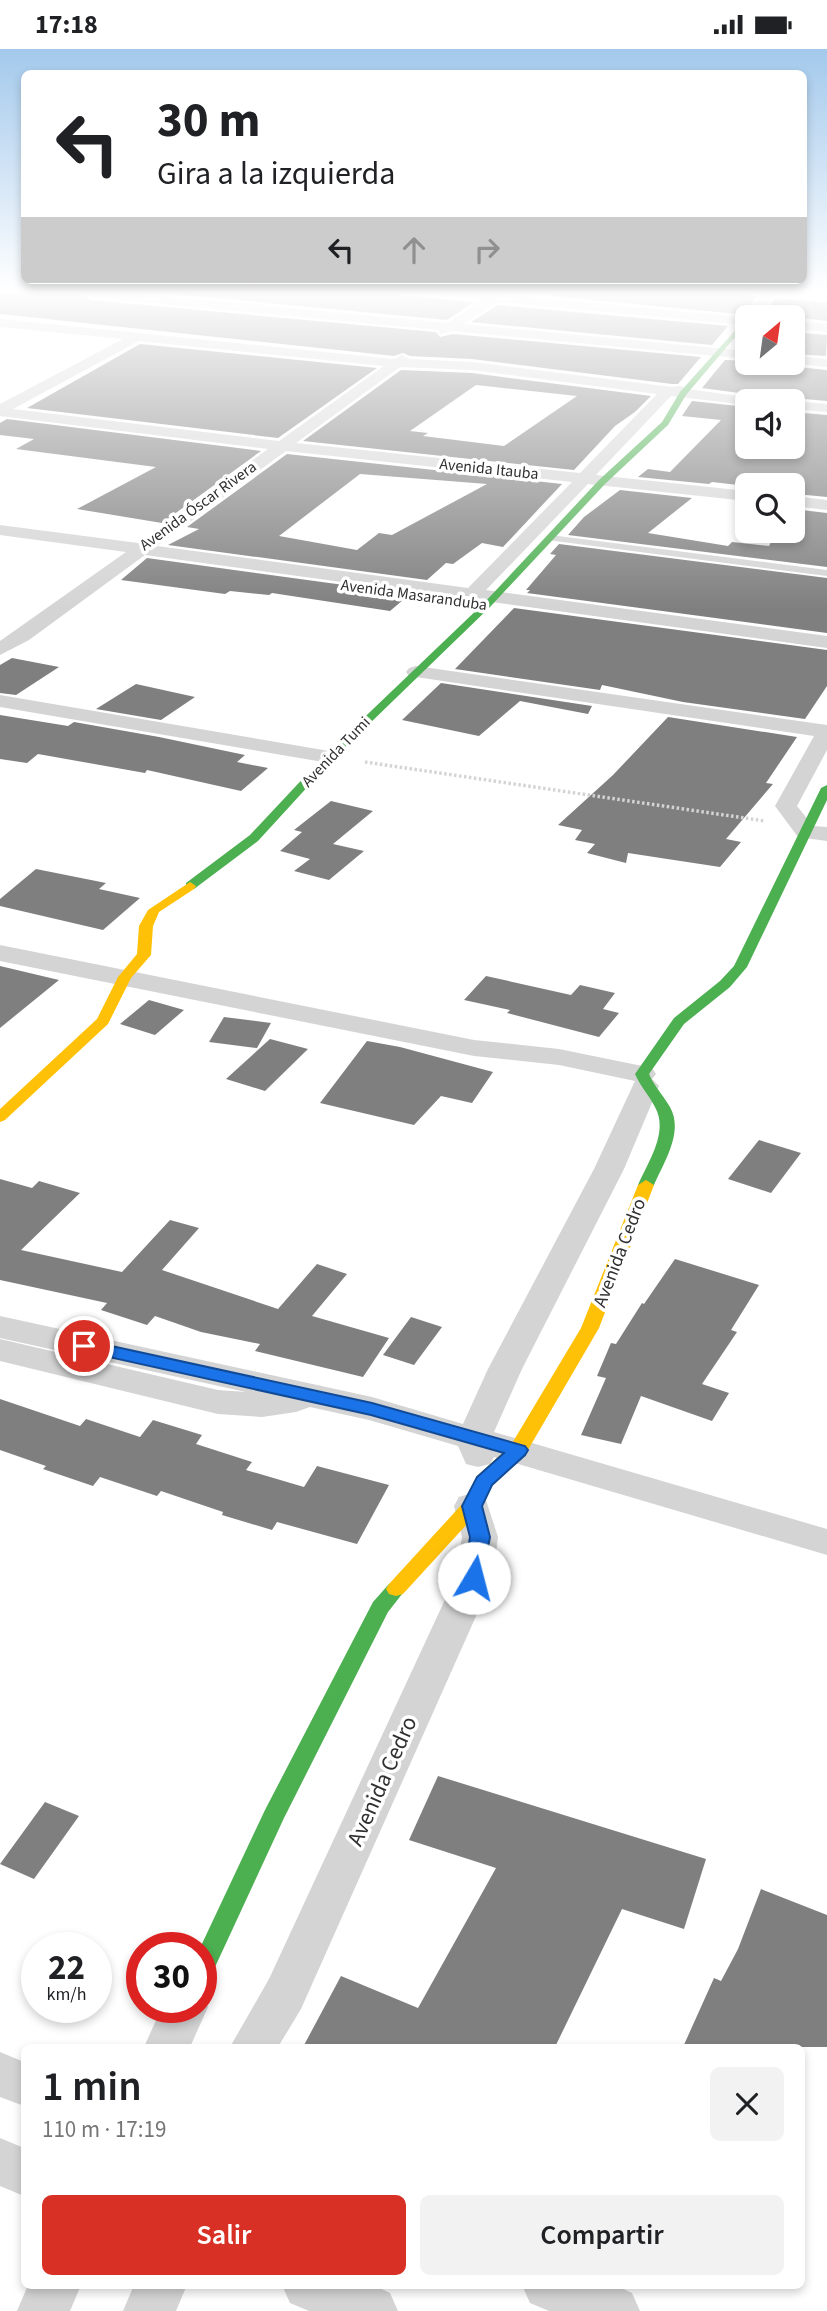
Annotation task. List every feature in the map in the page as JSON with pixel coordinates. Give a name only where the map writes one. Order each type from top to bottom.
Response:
[{"type":"street","points":[[0,411],[23,399]]},
{"type":"street","name":"Avenida Óscar Rivera","points":[[0,649],[22,636],[347,399]]},
{"type":"street","name":"Avenida Tumi","points":[[0,1117],[103,1021],[130,971],[144,955],[146,926],[154,910],[225,862],[254,838],[330,757],[416,672],[582,479],[672,399]]},
{"type":"street","name":"Avenida Tumi","points":[[480,599],[550,538],[602,482],[665,423],[676,399]]},
{"type":"street","points":[[805,406],[827,408]]},
{"type":"street","name":"Avenida Itauba","points":[[0,411],[281,446],[735,495]]},
{"type":"street","name":"Avenida Itauba","points":[[602,482],[641,491],[735,502]]},
{"type":"street","points":[[805,502],[827,505]]},
{"type":"street","points":[[805,509],[827,512]]},
{"type":"street","points":[[0,530],[133,553]]},
{"type":"street","points":[[0,540],[133,553],[827,642]]},
{"type":"street","name":"Avenida Masaranduba","points":[[480,599],[827,652]]},
{"type":"street","points":[[416,672],[827,731],[786,806],[816,833]]},
{"type":"street","points":[[0,701],[330,757]]},
{"type":"street","points":[[474,1438],[505,1369],[609,1169],[644,1080],[678,1021],[725,984],[740,967],[816,833],[827,788]]},
{"type":"street","points":[[0,937],[130,971],[474,1048],[582,1059],[644,1080]]},
{"type":"street","points":[[0,953],[130,971]]},
{"type":"street","name":"Avenida Cedro","points":[[217,1938],[273,1817],[380,1607],[518,1450],[590,1328],[668,1130],[668,1114],[644,1080]]},
{"type":"street","points":[[0,1327],[321,1397],[518,1450],[827,1542]]},
{"type":"street","points":[[0,1350],[218,1402],[262,1405],[321,1397]]},
{"type":"street","name":"Avenida Cedro","points":[[255,2044],[285,1994],[474,1578],[480,1537],[474,1438]]},
{"type":"street","points":[[168,2044],[178,2023]]},
{"type":"street","points":[[0,2074],[21,2083]]},
{"type":"street","points":[[0,2162],[21,2171]]},
{"type":"street","points":[[43,2311],[53,2289]]},
{"type":"street","points":[[149,2311],[159,2289]]},
{"type":"street","points":[[318,2289],[372,2311]]},
{"type":"street","points":[[558,2289],[614,2311]]},
{"type":"lane","points":[[550,538],[827,573]]},
{"type":"path","points":[[330,757],[794,825],[816,833]]},
{"type":"building","points":[[44,399],[334,399],[278,438],[27,408]]},
{"type":"building","points":[[362,399],[457,399],[410,431],[428,433],[423,436],[504,446],[573,399],[648,399],[615,426],[574,470],[303,441]]},
{"type":"building","points":[[805,399],[805,399],[827,399],[827,401]]},
{"type":"building","points":[[692,401],[735,406],[735,459],[805,459],[805,413],[827,415],[827,497],[805,495],[805,473],[735,473],[735,485],[638,477],[648,469],[670,472],[721,420],[682,416]]},
{"type":"building","points":[[7,419],[261,451],[162,523],[77,509],[156,467],[16,449],[34,439],[0,435],[0,423]]},
{"type":"building","points":[[287,454],[562,484],[503,547],[482,543],[453,564],[446,563],[427,580],[168,545],[199,529],[187,527]],"holes":[[[360,474],[487,484],[392,535],[379,533],[357,550],[279,536]]]},
{"type":"building","points":[[620,490],[692,498],[648,533],[728,546],[732,542],[769,546],[770,543],[805,543],[805,510],[827,513],[827,567],[568,535],[584,517]]},
{"type":"building","points":[[559,544],[827,578],[827,633],[527,593],[530,590],[526,590],[556,555],[550,554]]},
{"type":"building","points":[[147,558],[410,594],[390,611],[272,593],[269,595],[230,591],[225,594],[121,580]]},
{"type":"building","points":[[514,608],[827,650],[827,686],[805,719],[683,702],[602,685],[600,690],[455,669]]},
{"type":"building","points":[[12,658],[59,667],[16,695],[0,693],[0,665]]},
{"type":"building","points":[[441,683],[592,706],[588,714],[520,701],[479,736],[402,720]]},
{"type":"building","points":[[136,684],[195,697],[161,720],[96,709]]},
{"type":"building","points":[[0,715],[68,726],[74,722],[159,737],[245,755],[237,762],[268,768],[241,791],[147,770],[145,773],[38,754],[27,763],[0,759]]},
{"type":"building","points":[[668,717],[797,737],[766,783],[773,784],[726,839],[741,842],[720,867],[628,853],[626,863],[587,853],[595,844],[575,840],[582,830],[558,825],[613,775]]},
{"type":"building","points":[[331,801],[373,811],[333,844],[364,851],[329,880],[294,871],[310,859],[280,851],[302,832],[294,830]]},
{"type":"building","points":[[36,869],[106,883],[99,889],[140,898],[103,930],[0,906],[0,899]]},
{"type":"building","points":[[0,966],[59,980],[0,1028]]},
{"type":"building","points":[[486,976],[571,995],[580,985],[615,993],[603,1009],[619,1013],[599,1037],[507,1013],[510,1010],[464,1000]]},
{"type":"building","points":[[149,1000],[184,1010],[155,1035],[120,1024]]},
{"type":"building","points":[[224,1017],[271,1023],[257,1048],[209,1042]]},
{"type":"building","points":[[270,1039],[308,1049],[265,1091],[226,1079]]},
{"type":"building","points":[[367,1041],[493,1072],[472,1103],[441,1096],[414,1125],[320,1103]]},
{"type":"building","points":[[759,1140],[801,1153],[771,1193],[728,1179]]},
{"type":"building","points":[[0,1179],[32,1188],[39,1181],[80,1193],[21,1250],[122,1272],[170,1220],[199,1228],[162,1270],[278,1309],[317,1264],[347,1274],[312,1316],[389,1338],[363,1377],[255,1351],[260,1344],[201,1332],[155,1316],[147,1325],[101,1310],[107,1303],[0,1280]]},
{"type":"building","points":[[675,1259],[759,1285],[731,1330],[737,1332],[702,1384],[729,1393],[712,1421],[641,1396],[621,1444],[581,1435],[606,1378],[597,1376],[611,1343],[616,1344]]},
{"type":"building","points":[[411,1317],[442,1327],[414,1365],[383,1355]]},
{"type":"building","points":[[0,1399],[80,1426],[86,1419],[140,1437],[153,1420],[202,1435],[196,1444],[252,1462],[246,1470],[304,1487],[317,1466],[389,1485],[357,1544],[277,1522],[272,1530],[222,1515],[223,1512],[161,1491],[157,1496],[100,1477],[93,1486],[43,1469],[46,1466],[0,1450]]},
{"type":"building","points":[[438,1776],[706,1859],[684,1929],[622,1909],[556,2044],[305,2044],[341,1976],[418,2008],[496,1868],[409,1840]]},
{"type":"building","points":[[45,1802],[79,1816],[34,1879],[0,1864]]},
{"type":"building","points":[[761,1889],[827,1915],[827,2047],[805,2047],[805,2044],[684,2044],[714,1978],[721,1981],[738,1949]]},
{"type":"traffic: fast","points":[[190,886],[254,838],[329,757],[487,605],[602,482],[665,423],[680,399]]},
{"type":"traffic: fast","points":[[646,1185],[665,1139],[667,1121],[665,1112],[642,1074],[679,1021],[725,984],[740,967],[827,788]]},
{"type":"traffic: fast","points":[[217,1938],[273,1817],[380,1607],[396,1589]]},
{"type":"traffic: slow","points":[[0,1117],[103,1021],[125,977],[144,955],[146,926],[154,910],[190,886]]},
{"type":"traffic: slow","points":[[396,1589],[472,1506],[484,1481],[518,1450],[590,1328],[646,1185]]},
{"type":"route","points":[[84,1346],[372,1409],[518,1450],[484,1481],[472,1506],[480,1537],[474,1578]]}]
